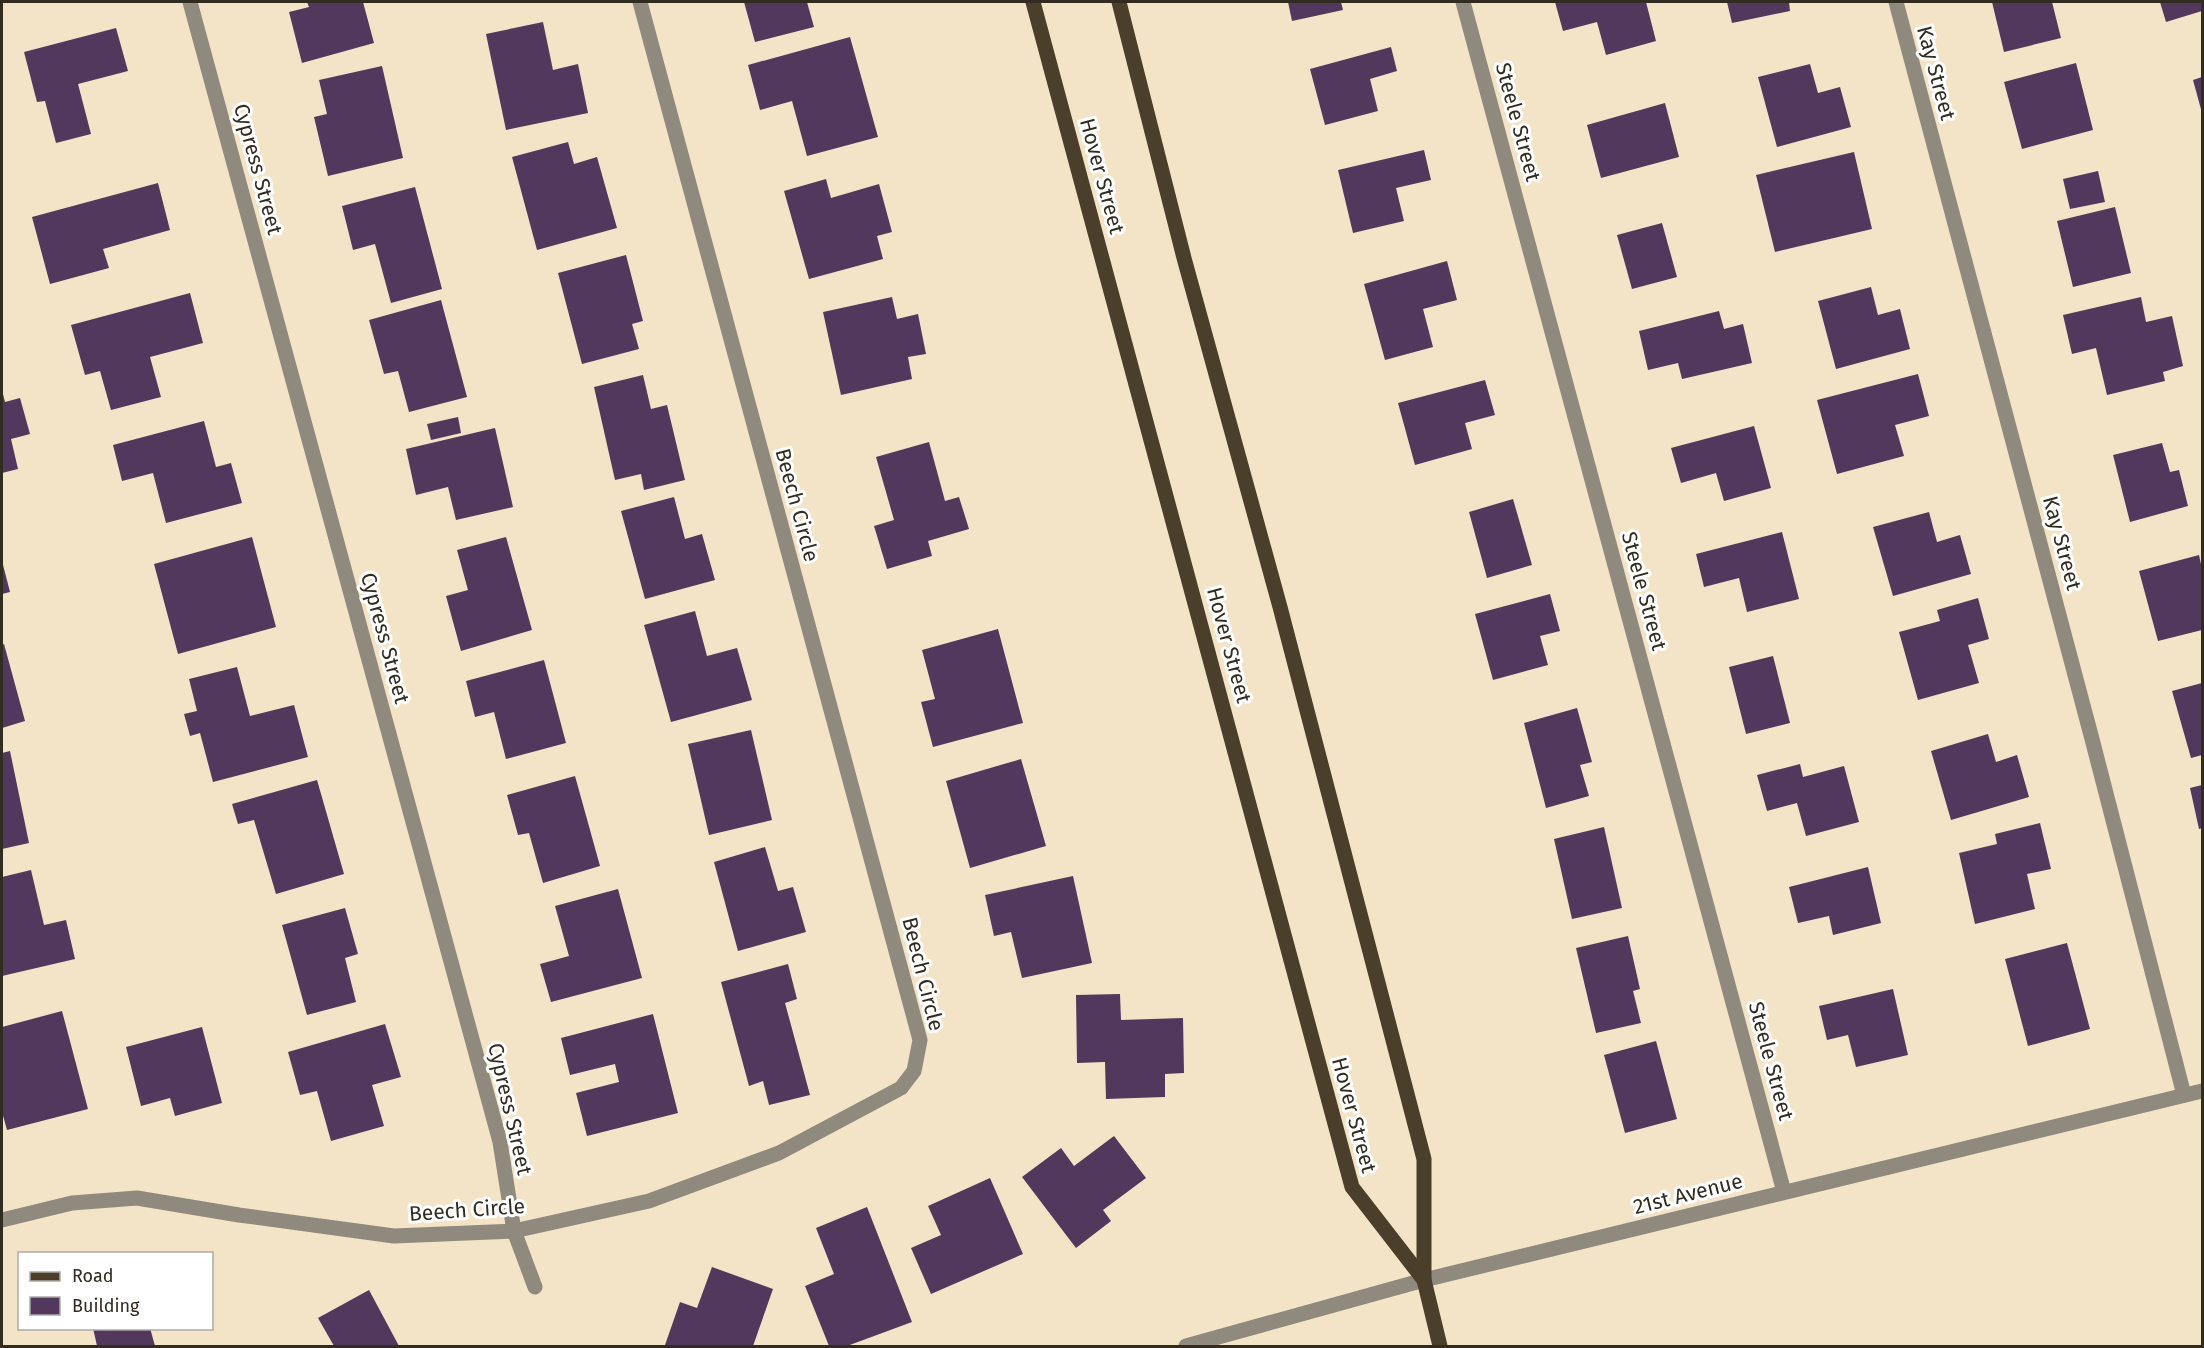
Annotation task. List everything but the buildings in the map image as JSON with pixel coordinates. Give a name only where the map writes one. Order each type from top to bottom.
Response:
[{"type":"main road","name":"Hover Street","points":[[1033,2],[1352,1187],[1424,1280]]},
{"type":"main road","name":"Hover Street","points":[[1119,2],[1184,258],[1280,607],[1424,1159],[1424,1280],[1440,1347]]},
{"type":"street","name":"Cypress Street","points":[[190,2],[497,1130],[514,1231],[535,1287]]},
{"type":"street","name":"Beech Circle","points":[[2,1220],[72,1203],[137,1198],[239,1215],[394,1236],[514,1231],[649,1201],[778,1153],[901,1088],[914,1071],[920,1040],[640,2]]},
{"type":"street","name":"Steele Street","points":[[1463,2],[1784,1192]]},
{"type":"street","name":"Kay Street","points":[[1896,2],[2184,1095]]},
{"type":"street","name":"21st Avenue","points":[[1186,1347],[1424,1280],[2202,1091]]}]
